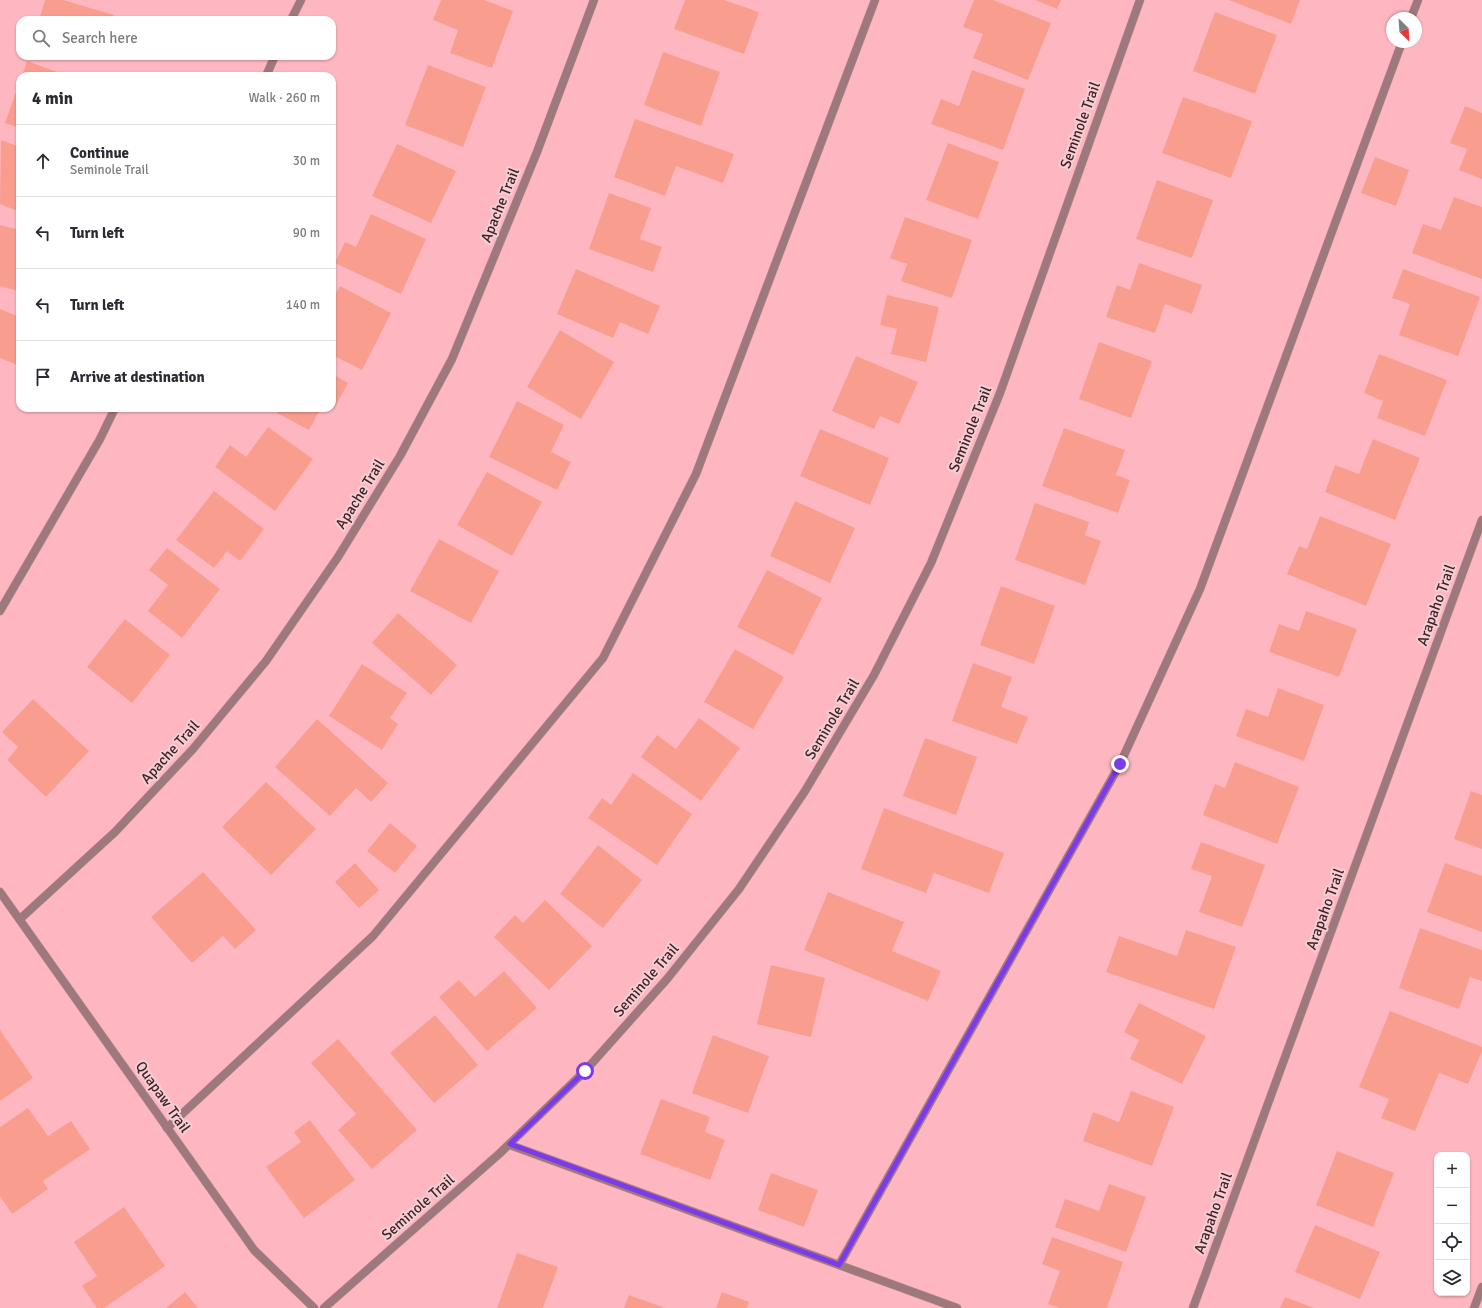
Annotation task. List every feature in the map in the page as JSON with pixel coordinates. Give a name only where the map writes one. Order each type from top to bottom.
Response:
[{"type":"street","points":[[293,16],[301,0]]},
{"type":"street","name":"Apache Trail","points":[[20,919],[116,832],[193,749],[266,661],[342,550],[400,456],[452,359],[538,152],[594,0]]},
{"type":"street","points":[[167,1128],[373,936],[603,658],[696,474],[875,0]]},
{"type":"street","name":"Seminole Trail","points":[[324,1308],[510,1144],[585,1071],[667,980],[739,889],[805,791],[874,675],[931,563],[1000,393],[1140,0]]},
{"type":"street","points":[[1413,12],[1418,0]]},
{"type":"street","points":[[839,1265],[1120,764],[1200,589],[1400,48]]},
{"type":"street","points":[[268,72],[273,60]]},
{"type":"street","points":[[0,611],[100,440],[112,412]]},
{"type":"street","name":"Arapaho Trail","points":[[1193,1308],[1482,520]]},
{"type":"street","name":"Quapaw Trail","points":[[0,892],[254,1250],[314,1308]]},
{"type":"street","points":[[510,1144],[957,1308]]},
{"type":"street","points":[[1474,1308],[1482,1287]]},
{"type":"building","points":[[45,0],[63,0],[114,15],[114,16],[40,16]]},
{"type":"building","points":[[441,0],[484,0],[513,11],[492,68],[450,53],[458,30],[433,20]]},
{"type":"building","points":[[685,0],[724,0],[759,12],[744,54],[674,29]]},
{"type":"building","points":[[974,0],[993,0],[1051,23],[1028,80],[973,58],[983,34],[963,27]]},
{"type":"building","points":[[1035,0],[1061,0],[1057,9]]},
{"type":"building","points":[[1229,0],[1300,0],[1291,24]]},
{"type":"building","points":[[1215,12],[1277,35],[1255,94],[1193,71]]},
{"type":"building","points":[[663,52],[720,72],[701,126],[644,105]]},
{"type":"building","points":[[27,61],[57,72],[23,72]]},
{"type":"building","points":[[428,65],[486,87],[463,147],[405,125]]},
{"type":"building","points":[[972,70],[1025,89],[1003,150],[931,124],[941,99],[959,106]]},
{"type":"building","points":[[16,92],[16,127],[5,123]]},
{"type":"building","points":[[1183,97],[1252,121],[1231,178],[1162,153]]},
{"type":"building","points":[[1465,106],[1482,113],[1482,179],[1459,170],[1467,149],[1450,143]]},
{"type":"building","points":[[635,119],[734,154],[723,183],[676,166],[665,196],[614,177]]},
{"type":"building","points":[[1,140],[16,146],[16,210],[0,204]]},
{"type":"building","points":[[948,143],[999,162],[978,219],[926,200]]},
{"type":"building","points":[[397,144],[456,171],[431,223],[372,196]]},
{"type":"building","points":[[1375,157],[1409,170],[1396,206],[1361,193]]},
{"type":"building","points":[[1157,180],[1213,200],[1192,258],[1136,239]]},
{"type":"building","points":[[609,193],[651,208],[640,239],[662,247],[653,272],[589,249]]},
{"type":"building","points":[[1454,197],[1482,207],[1482,279],[1412,253],[1423,224],[1441,230]]},
{"type":"building","points":[[371,214],[426,239],[401,294],[336,263],[345,242],[356,247]]},
{"type":"building","points":[[905,217],[972,240],[952,298],[901,281],[907,264],[890,258]]},
{"type":"building","points":[[0,225],[16,229],[16,290],[0,286]]},
{"type":"building","points":[[1139,263],[1202,285],[1192,314],[1165,304],[1155,333],[1106,317],[1117,285],[1130,290]]},
{"type":"building","points":[[576,269],[660,306],[648,334],[620,322],[613,338],[557,314]]},
{"type":"building","points":[[1403,269],[1480,297],[1458,356],[1399,335],[1410,304],[1392,298]]},
{"type":"building","points":[[340,286],[391,313],[362,370],[336,357],[336,294]]},
{"type":"building","points":[[887,295],[939,307],[926,362],[891,354],[897,329],[880,325]]},
{"type":"building","points":[[0,309],[16,315],[16,364],[0,358]]},
{"type":"building","points":[[560,330],[614,362],[581,419],[527,387]]},
{"type":"building","points":[[1099,342],[1152,361],[1131,418],[1079,399]]},
{"type":"building","points":[[1379,354],[1447,380],[1425,436],[1377,418],[1383,401],[1364,393]]},
{"type":"building","points":[[856,356],[918,382],[899,424],[880,416],[874,429],[832,411]]},
{"type":"building","points":[[336,376],[348,383],[336,405]]},
{"type":"building","points":[[517,401],[564,425],[551,452],[571,462],[557,490],[489,457]]},
{"type":"building","points":[[278,412],[319,412],[309,430]]},
{"type":"building","points":[[268,427],[313,459],[275,511],[215,467],[230,445],[246,457]]},
{"type":"building","points":[[1064,428],[1125,450],[1116,475],[1130,480],[1118,513],[1042,486]]},
{"type":"building","points":[[820,429],[889,458],[870,505],[800,476]]},
{"type":"building","points":[[1373,439],[1420,458],[1395,520],[1325,492],[1335,465],[1359,474]]},
{"type":"building","points":[[487,472],[542,502],[512,556],[457,525]]},
{"type":"building","points":[[214,491],[264,529],[240,561],[227,551],[214,568],[176,540]]},
{"type":"building","points":[[795,501],[855,528],[830,583],[770,556]]},
{"type":"building","points":[[1035,503],[1089,522],[1085,535],[1101,541],[1085,585],[1015,560]]},
{"type":"building","points":[[1320,516],[1391,544],[1366,606],[1287,574],[1299,546],[1307,549]]},
{"type":"building","points":[[439,539],[499,571],[471,623],[410,591]]},
{"type":"building","points":[[167,548],[220,589],[182,638],[148,611],[168,585],[149,570]]},
{"type":"building","points":[[767,570],[822,598],[793,655],[737,627]]},
{"type":"building","points":[[1001,586],[1055,606],[1034,664],[980,645]]},
{"type":"building","points":[[1306,611],[1357,629],[1339,677],[1269,652],[1279,624],[1299,631]]},
{"type":"building","points":[[398,613],[457,665],[431,695],[372,643]]},
{"type":"building","points":[[125,619],[170,655],[132,703],[87,667]]},
{"type":"building","points":[[735,649],[784,677],[753,729],[704,702]]},
{"type":"building","points":[[973,663],[1012,677],[1001,707],[1028,717],[1017,744],[952,721]]},
{"type":"building","points":[[362,664],[407,693],[390,718],[398,724],[382,750],[329,716]]},
{"type":"building","points":[[1278,688],[1324,705],[1304,761],[1236,736],[1246,709],[1268,717]]},
{"type":"building","points":[[33,699],[89,751],[46,797],[7,760],[18,747],[2,732]]},
{"type":"building","points":[[699,718],[740,748],[701,801],[641,757],[657,735],[676,749]]},
{"type":"building","points":[[317,719],[388,783],[371,802],[356,788],[330,816],[275,767]]},
{"type":"building","points":[[925,738],[977,757],[956,815],[903,796]]},
{"type":"building","points":[[1235,762],[1299,787],[1277,844],[1203,815],[1215,784],[1225,788]]},
{"type":"building","points":[[633,773],[692,814],[657,865],[588,818],[602,798],[611,805]]},
{"type":"building","points":[[266,782],[316,829],[271,875],[222,827]]},
{"type":"building","points":[[1471,791],[1482,795],[1482,849],[1454,839]]},
{"type":"building","points":[[884,808],[1004,853],[989,893],[934,873],[926,893],[861,869]]},
{"type":"building","points":[[390,823],[417,846],[395,873],[367,851]]},
{"type":"building","points":[[1201,842],[1265,865],[1242,927],[1199,912],[1212,876],[1191,869]]},
{"type":"building","points":[[598,845],[642,880],[603,928],[560,894]]},
{"type":"building","points":[[355,863],[379,890],[359,908],[335,882]]},
{"type":"building","points":[[1445,863],[1482,876],[1482,932],[1427,912]]},
{"type":"building","points":[[203,872],[256,930],[235,949],[223,936],[192,963],[151,917]]},
{"type":"building","points":[[828,892],[904,922],[892,951],[941,971],[928,1001],[804,950]]},
{"type":"building","points":[[545,900],[592,946],[549,990],[494,937],[515,915],[523,923]]},
{"type":"building","points":[[1420,928],[1482,950],[1482,981],[1470,977],[1459,1009],[1399,988]]},
{"type":"building","points":[[1186,930],[1236,947],[1214,1009],[1106,972],[1119,936],[1177,956]]},
{"type":"building","points":[[771,965],[825,978],[811,1037],[757,1024]]},
{"type":"building","points":[[504,971],[537,1008],[487,1051],[439,997],[459,980],[475,997]]},
{"type":"building","points":[[1139,1003],[1206,1036],[1182,1084],[1130,1059],[1139,1040],[1124,1032]]},
{"type":"building","points":[[1390,1011],[1482,1047],[1482,1051],[1468,1084],[1439,1073],[1415,1131],[1381,1118],[1389,1099],[1359,1087]]},
{"type":"building","points":[[435,1015],[478,1065],[434,1103],[390,1053]]},
{"type":"building","points":[[0,1030],[33,1078],[0,1101]]},
{"type":"building","points":[[713,1035],[769,1056],[748,1113],[692,1093]]},
{"type":"building","points":[[338,1039],[417,1130],[372,1169],[338,1130],[356,1114],[311,1063]]},
{"type":"building","points":[[1131,1091],[1174,1107],[1152,1166],[1083,1141],[1093,1112],[1119,1122]]},
{"type":"building","points":[[661,1099],[710,1117],[705,1132],[725,1140],[710,1180],[640,1154]]},
{"type":"building","points":[[28,1108],[48,1136],[71,1121],[90,1149],[43,1181],[48,1189],[12,1214],[0,1196],[0,1127]]},
{"type":"building","points":[[310,1120],[355,1180],[304,1218],[266,1167],[301,1142],[294,1132]]},
{"type":"building","points":[[1337,1151],[1394,1173],[1373,1227],[1316,1205]]},
{"type":"building","points":[[771,1173],[818,1190],[804,1227],[758,1210]]},
{"type":"building","points":[[1109,1184],[1146,1197],[1126,1252],[1055,1227],[1065,1199],[1099,1211]]},
{"type":"building","points":[[124,1207],[165,1266],[104,1308],[97,1308],[82,1286],[97,1276],[74,1242]]},
{"type":"building","points":[[1315,1225],[1380,1252],[1360,1299],[1295,1272]]},
{"type":"building","points":[[1052,1237],[1123,1262],[1107,1308],[1059,1308],[1048,1304],[1060,1271],[1042,1264]]},
{"type":"building","points":[[517,1253],[558,1267],[543,1308],[497,1308]]},
{"type":"building","points":[[185,1292],[198,1308],[166,1308]]},
{"type":"building","points":[[722,1292],[749,1302],[747,1308],[716,1308]]},
{"type":"building","points":[[629,1295],[665,1308],[624,1308]]},
{"type":"building","points":[[1285,1297],[1314,1308],[1280,1308]]},
{"type":"route","points":[[585,1071],[510,1144],[839,1265],[1120,764]]}]
